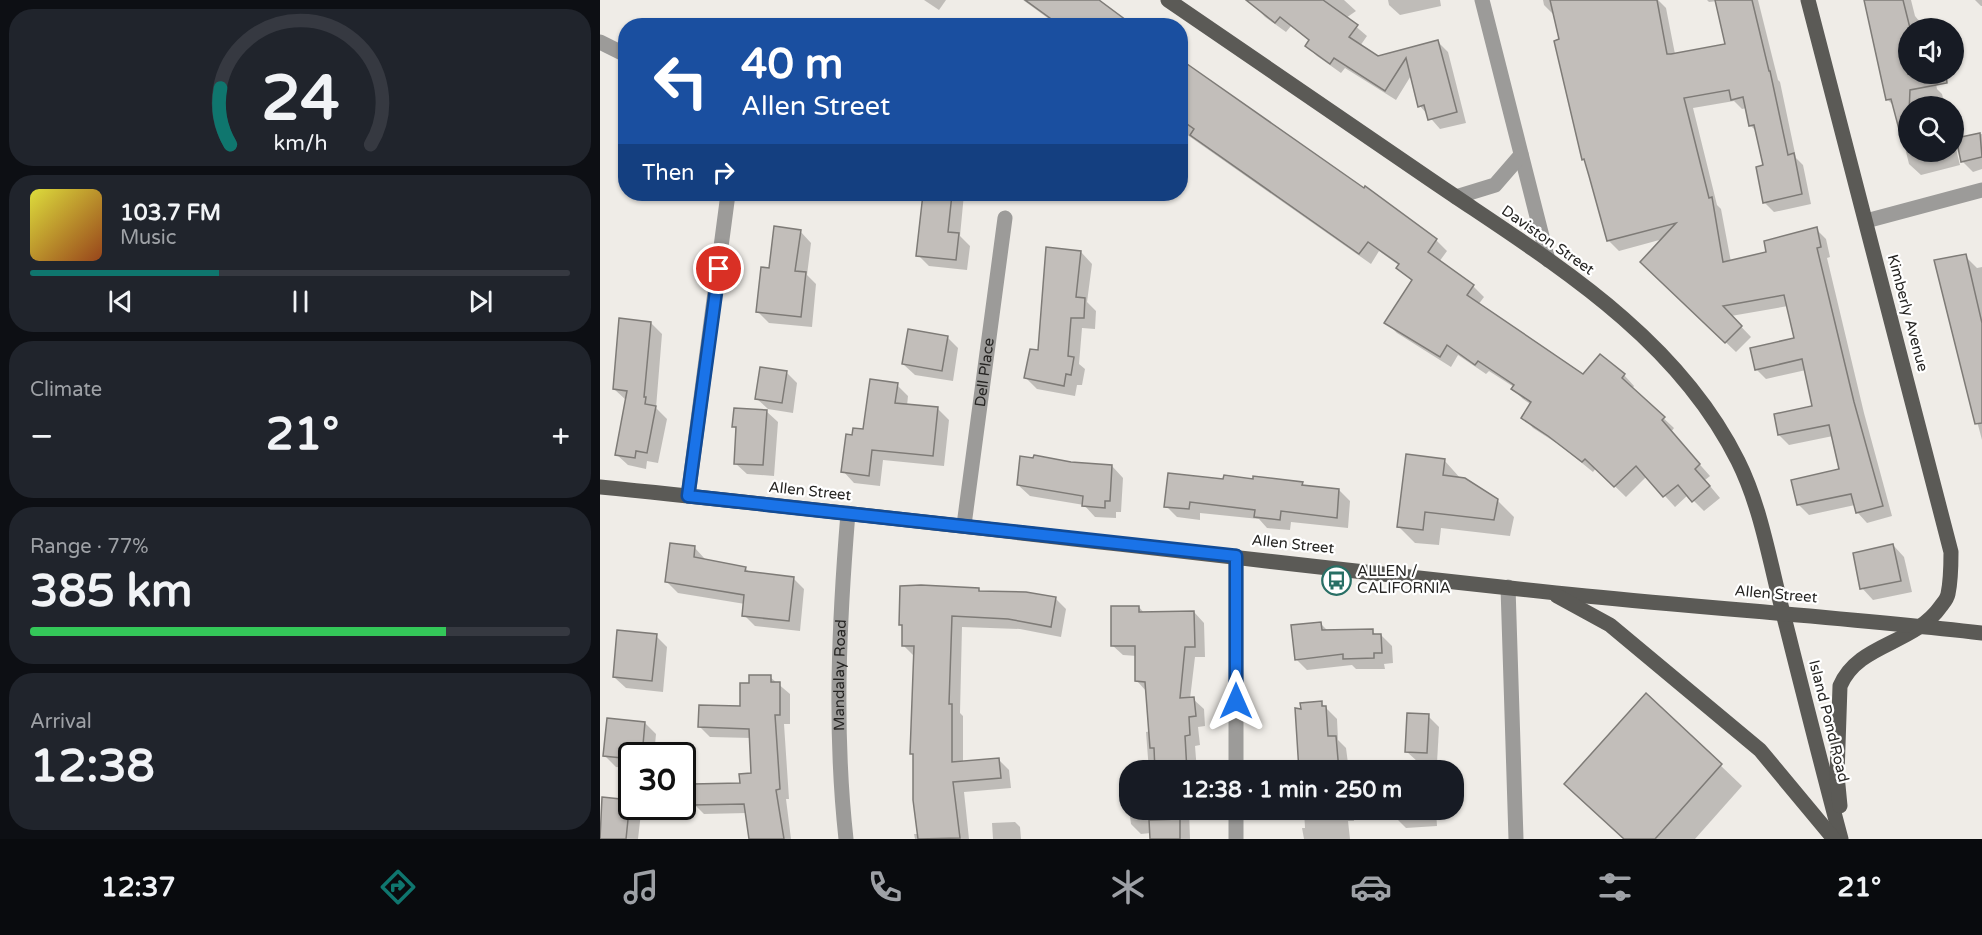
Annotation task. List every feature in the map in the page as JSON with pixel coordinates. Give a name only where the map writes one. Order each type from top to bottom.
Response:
[{"type":"main road","name":"Daviston Street","points":[[1168,0],[1548,260],[1640,332],[1681,375],[1714,419],[1739,463],[1750,491],[1783,613]]},
{"type":"main road","name":"Kimberly Avenue","points":[[1808,0],[1951,552],[1951,576],[1947,597],[1921,628]]},
{"type":"main road","name":"Allen Street","points":[[600,487],[964,525],[1550,592],[1982,633]]},
{"type":"main road","points":[[1550,592],[1610,625],[1760,750],[1834,839]]},
{"type":"main road","name":"Island Pond Road","points":[[1783,613],[1842,839]]},
{"type":"main road","points":[[1842,839],[1837,775],[1840,686],[1844,676],[1860,660],[1921,628]]},
{"type":"street","points":[[1482,0],[1548,260]]},
{"type":"street","points":[[600,42],[618,51]]},
{"type":"street","points":[[1456,198],[1496,185],[1521,155]]},
{"type":"street","points":[[1866,221],[1982,190]]},
{"type":"street","points":[[688,496],[727,201]]},
{"type":"street","name":"Dell Place","points":[[964,525],[1005,218]]},
{"type":"street","name":"Mandalay Road","points":[[846,839],[837,683],[841,589],[848,513]]},
{"type":"street","points":[[1236,556],[1236,760]]},
{"type":"street","points":[[1508,586],[1516,839]]},
{"type":"street","points":[[1236,820],[1236,839]]},
{"type":"building","points":[[1025,0],[1099,0],[1123,18],[1050,18]]},
{"type":"building","points":[[1246,0],[1323,0],[1358,25],[1349,37],[1378,56],[1438,40],[1457,112],[1428,120],[1424,105],[1418,107],[1406,58],[1385,91],[1334,58],[1330,64],[1305,46],[1309,40],[1280,17],[1275,23]]},
{"type":"building","points":[[1550,0],[1657,0],[1667,54],[1671,54],[1725,44],[1715,0],[1752,0],[1788,155],[1794,153],[1802,194],[1763,203],[1756,167],[1763,165],[1754,125],[1749,126],[1743,97],[1731,100],[1729,90],[1684,98],[1709,198],[1712,197],[1723,262],[1766,252],[1764,241],[1817,227],[1821,247],[1817,248],[1854,402],[1883,506],[1856,513],[1851,494],[1797,505],[1791,480],[1839,469],[1829,425],[1778,435],[1774,414],[1812,406],[1802,359],[1755,370],[1750,348],[1794,338],[1784,295],[1723,306],[1742,326],[1725,343],[1640,262],[1676,223],[1607,241],[1584,159],[1582,160],[1554,41],[1559,39]]},
{"type":"building","points":[[1864,0],[1903,0],[1908,18],[1898,18],[1898,84],[1942,84],[1910,90],[1910,96],[1898,96],[1898,126],[1891,99],[1886,100]]},
{"type":"building","points":[[1188,65],[1364,188],[1365,186],[1437,239],[1428,252],[1474,285],[1467,295],[1583,374],[1600,354],[1625,374],[1622,378],[1665,417],[1662,420],[1700,464],[1695,469],[1710,486],[1692,502],[1678,485],[1663,497],[1636,466],[1614,487],[1585,459],[1582,462],[1521,418],[1531,402],[1511,389],[1514,385],[1478,361],[1475,365],[1447,345],[1440,357],[1384,323],[1412,280],[1396,268],[1399,264],[1368,242],[1359,254],[1190,135],[1194,129],[1188,125]]},
{"type":"building","points":[[1980,133],[1982,157],[1964,161],[1964,136]]},
{"type":"building","points":[[922,201],[951,201],[948,232],[959,233],[956,260],[916,256]]},
{"type":"building","points":[[774,226],[801,230],[795,271],[806,272],[801,317],[756,312],[761,267],[769,268]]},
{"type":"building","points":[[1046,247],[1081,251],[1076,297],[1085,298],[1084,318],[1071,318],[1068,356],[1074,357],[1071,375],[1066,374],[1064,386],[1024,378],[1030,349],[1038,350]]},
{"type":"building","points":[[1966,254],[1982,323],[1982,423],[1975,424],[1934,260]]},
{"type":"building","points":[[619,318],[651,322],[644,397],[646,397],[645,404],[656,406],[647,453],[636,451],[635,458],[615,455],[627,391],[613,389]]},
{"type":"building","points":[[908,329],[948,336],[942,371],[902,364]]},
{"type":"building","points":[[760,367],[787,371],[782,403],[755,399]]},
{"type":"building","points":[[870,379],[898,383],[895,403],[938,407],[933,456],[872,450],[869,476],[841,472],[846,434],[852,435],[853,428],[863,429]]},
{"type":"building","points":[[734,408],[767,410],[763,465],[734,464],[736,427],[732,427]]},
{"type":"building","points":[[1406,454],[1445,459],[1443,475],[1465,478],[1498,499],[1494,520],[1425,512],[1423,530],[1397,527]]},
{"type":"building","points":[[1034,455],[1071,462],[1112,465],[1110,501],[1105,501],[1105,508],[1082,506],[1083,496],[1017,485],[1020,456],[1033,458]]},
{"type":"building","points":[[1168,473],[1223,479],[1224,475],[1253,479],[1253,476],[1339,489],[1337,518],[1281,511],[1280,520],[1254,517],[1255,510],[1190,502],[1189,509],[1164,507]]},
{"type":"building","points":[[670,543],[695,546],[694,557],[746,567],[745,571],[794,577],[789,621],[742,616],[744,595],[665,582]]},
{"type":"building","points":[[1893,544],[1901,581],[1860,589],[1853,553]]},
{"type":"building","points":[[900,586],[979,588],[979,591],[1026,592],[1056,597],[1051,627],[1008,619],[952,616],[949,704],[952,704],[952,762],[999,758],[1001,778],[953,782],[960,838],[918,839],[913,800],[913,754],[910,754],[914,646],[902,646],[902,625],[899,625]]},
{"type":"building","points":[[1111,606],[1139,606],[1139,612],[1194,611],[1195,647],[1185,647],[1180,698],[1194,697],[1196,716],[1189,717],[1190,735],[1185,736],[1186,760],[1155,760],[1154,748],[1150,748],[1145,682],[1135,681],[1135,646],[1111,646]]},
{"type":"building","points":[[1321,622],[1322,630],[1373,629],[1373,634],[1381,634],[1382,653],[1374,653],[1374,658],[1343,659],[1343,654],[1295,660],[1291,625]]},
{"type":"building","points":[[617,630],[657,634],[652,681],[613,677]]},
{"type":"building","points":[[749,675],[771,675],[771,682],[780,682],[780,715],[775,715],[780,789],[776,790],[784,839],[749,839],[744,804],[696,805],[696,784],[740,783],[739,774],[751,773],[749,729],[698,727],[699,705],[740,706],[740,683],[749,683]]},
{"type":"building","points":[[1646,693],[1722,764],[1655,839],[1624,839],[1564,784]]},
{"type":"building","points":[[1322,701],[1322,706],[1326,706],[1328,736],[1336,736],[1338,760],[1298,760],[1295,708],[1301,709],[1300,703]]},
{"type":"building","points":[[1407,713],[1429,714],[1427,753],[1405,752]]},
{"type":"building","points":[[607,718],[645,722],[643,742],[618,742],[618,758],[603,756]]},
{"type":"building","points":[[602,797],[618,799],[618,820],[628,820],[626,839],[600,839]]},
{"type":"building","points":[[1149,820],[1180,820],[1180,839],[1150,839]]},
{"type":"place","name":"ALLEN / CALIFORNIA","points":[[1336,580]]},
{"type":"route","points":[[719,269],[688,496],[1236,556],[1236,701]]}]
